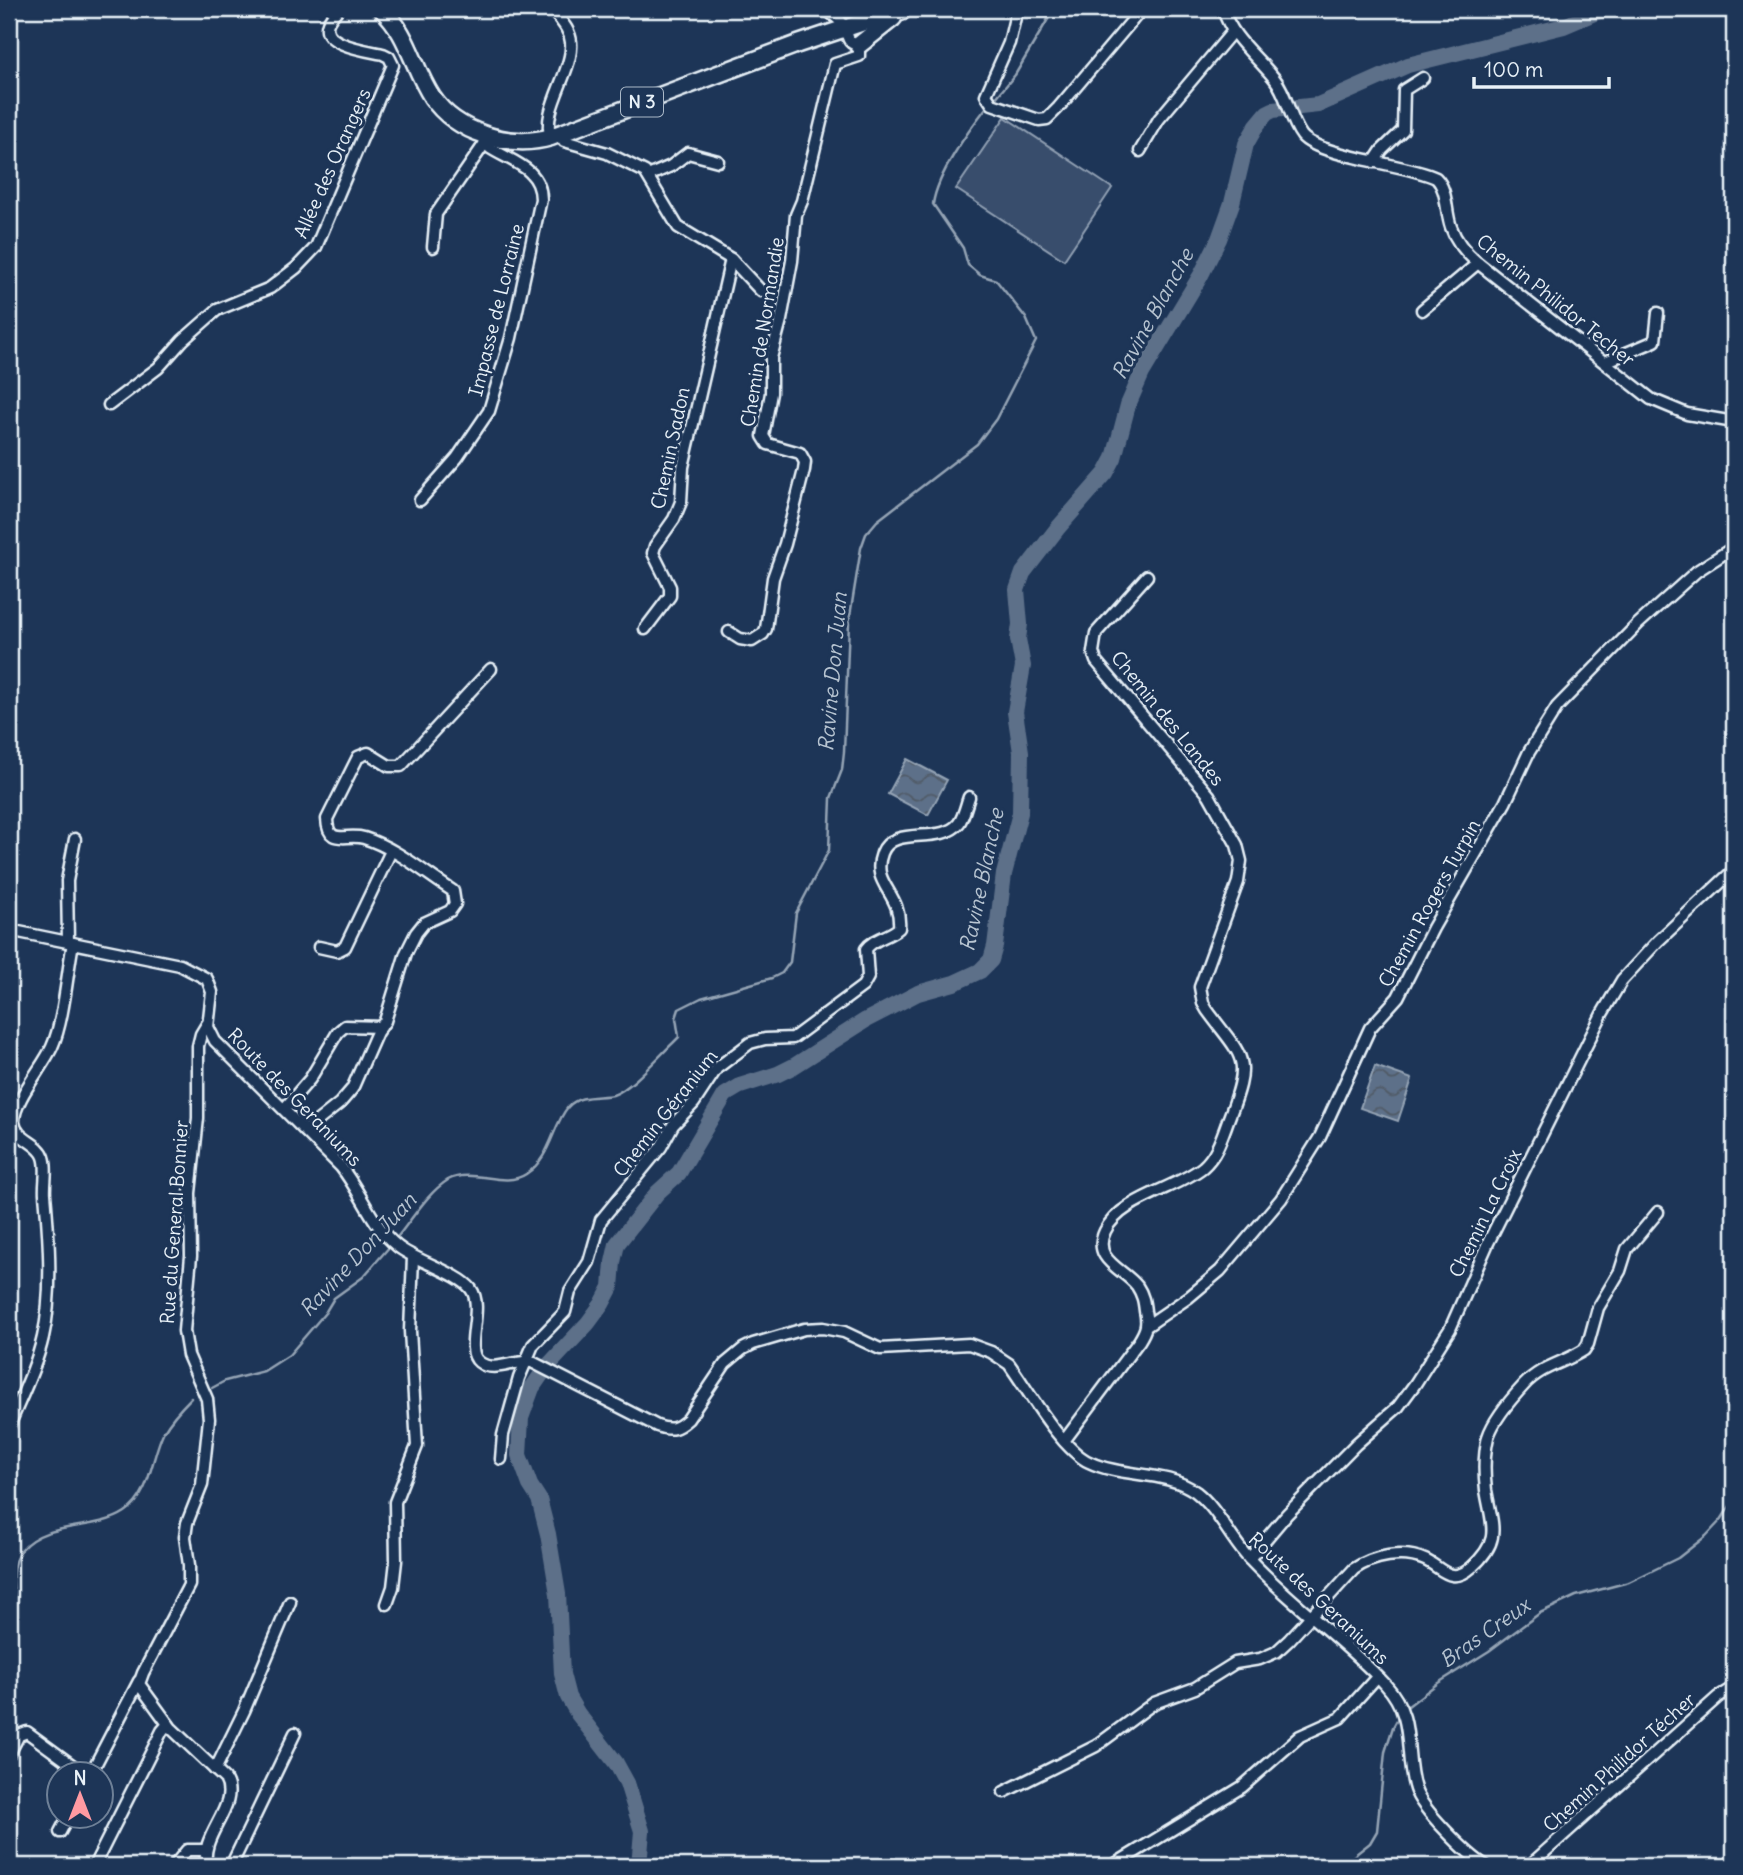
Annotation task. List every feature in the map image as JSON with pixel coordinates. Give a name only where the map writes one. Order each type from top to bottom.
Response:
[{"type":"main road","name":"N 3","points":[[382,9],[405,38],[438,105],[456,121],[484,139],[511,142],[534,141],[556,135],[783,51],[850,36],[901,13]]},
{"type":"street","name":"Allée des Orangers","points":[[109,405],[158,368],[183,340],[218,310],[270,288],[296,268],[316,247],[393,65],[383,54],[332,39],[327,33],[327,27],[338,9]]},
{"type":"street","points":[[552,9],[568,31],[571,40],[566,70],[548,126],[564,141],[607,153],[648,176],[678,227],[731,260],[761,291]]},
{"type":"street","points":[[825,9],[850,36]]},
{"type":"street","points":[[1017,9],[1009,43],[986,95],[992,104],[1039,120],[1046,119],[1058,108],[1142,9]]},
{"type":"street","name":"Chemin Philidor Techer","points":[[1223,9],[1233,31],[1277,82],[1298,129],[1309,143],[1423,173],[1439,180],[1454,236],[1478,263],[1651,399],[1687,414],[1734,422]]},
{"type":"street","points":[[1140,150],[1159,119],[1233,31]]},
{"type":"street","name":"Chemin de Normandie","points":[[729,632],[740,639],[752,641],[766,629],[773,578],[806,462],[804,456],[794,450],[768,444],[764,440],[771,393],[771,358],[792,261],[796,215],[802,201],[832,70],[840,61],[853,60],[859,56],[850,36]]},
{"type":"street","points":[[1374,162],[1382,150],[1404,130],[1404,90],[1423,78]]},
{"type":"street","points":[[433,247],[436,214],[484,139]]},
{"type":"street","name":"Impasse de Lorraine","points":[[420,500],[457,458],[489,411],[511,338],[541,199],[537,178],[484,139]]},
{"type":"street","points":[[648,176],[688,153],[718,161]]},
{"type":"street","name":"Chemin Sadon","points":[[645,629],[670,596],[670,587],[653,553],[654,545],[674,519],[681,502],[683,467],[731,260]]},
{"type":"street","points":[[1422,310],[1478,263]]},
{"type":"street","points":[[1605,362],[1655,341],[1658,313]]},
{"type":"street","name":"Chemin Rogers Turpin","points":[[1148,1325],[1189,1297],[1220,1270],[1281,1199],[1320,1137],[1370,1028],[1398,997],[1433,928],[1505,803],[1529,752],[1557,708],[1638,624],[1697,570],[1734,547]]},
{"type":"street","name":"Chemin des Landes","points":[[1147,576],[1096,633],[1093,652],[1097,661],[1209,795],[1237,845],[1241,861],[1238,882],[1200,987],[1203,1003],[1241,1057],[1244,1070],[1241,1087],[1219,1146],[1212,1156],[1191,1175],[1136,1202],[1105,1231],[1104,1253],[1115,1269],[1135,1283],[1143,1296],[1148,1325]]},
{"type":"street","points":[[305,1131],[340,1103],[352,1089],[385,1021],[406,953],[416,933],[424,923],[450,911],[456,904],[453,891],[391,851],[363,838],[341,838],[332,835],[328,830],[327,820],[358,757],[368,753],[389,766],[401,766],[491,669]]},
{"type":"street","name":"Chemin Géranium","points":[[501,1460],[503,1435],[519,1378],[533,1346],[565,1312],[570,1292],[589,1262],[601,1220],[661,1147],[673,1125],[694,1103],[717,1068],[750,1043],[765,1039],[793,1038],[863,986],[868,977],[866,949],[870,943],[891,935],[899,928],[899,907],[879,876],[883,852],[891,842],[899,838],[938,835],[951,830],[961,821],[969,797]]},
{"type":"street","points":[[9,1426],[44,1336],[48,1292],[45,1159],[37,1147],[18,1132],[14,1120],[21,1098],[53,1045],[70,942],[68,881],[75,839]]},
{"type":"street","points":[[319,947],[337,951],[345,947],[391,851]]},
{"type":"street","name":"Chemin La Croix","points":[[1249,1559],[1287,1514],[1398,1406],[1415,1384],[1450,1329],[1488,1243],[1602,1014],[1622,980],[1658,941],[1734,870]]},
{"type":"street","name":"Route des Geraniums","points":[[9,930],[180,965],[203,976],[210,983],[212,992],[208,1024],[215,1041],[341,1167],[356,1186],[384,1234],[398,1247],[462,1282],[473,1291],[476,1315],[473,1347],[478,1360],[494,1367],[527,1361],[670,1430],[688,1419],[725,1364],[743,1349],[804,1329],[823,1328],[844,1332],[880,1349],[947,1343],[969,1344],[991,1352],[1009,1364],[1064,1441],[1079,1456],[1097,1465],[1167,1480],[1195,1491],[1249,1559],[1354,1652],[1377,1676],[1395,1697],[1406,1721],[1414,1788],[1418,1798],[1424,1808],[1481,1865]]},
{"type":"street","name":"Rue du General Bonnier","points":[[98,1759],[189,1585],[185,1537],[187,1523],[202,1485],[209,1414],[207,1399],[188,1355],[184,1331],[191,1256],[190,1193],[198,1118],[198,1046],[201,1034],[208,1024]]},
{"type":"street","points":[[284,1109],[310,1079],[338,1032],[345,1026],[381,1027]]},
{"type":"street","points":[[1004,1792],[1096,1746],[1154,1703],[1195,1688],[1235,1663],[1268,1656],[1289,1640],[1364,1561],[1373,1558],[1415,1557],[1427,1560],[1442,1573],[1457,1574],[1471,1569],[1490,1547],[1494,1528],[1485,1471],[1489,1437],[1494,1423],[1524,1384],[1538,1372],[1584,1350],[1598,1308],[1620,1271],[1627,1249],[1658,1212]]},
{"type":"street","points":[[387,1604],[393,1587],[396,1561],[395,1502],[417,1446],[410,1331],[413,1256]]},
{"type":"street","points":[[1064,1441],[1148,1325]]},
{"type":"street","points":[[215,1770],[244,1711],[290,1602]]},
{"type":"street","points":[[1112,1866],[1242,1787],[1300,1735],[1340,1718],[1377,1676]]},
{"type":"street","points":[[140,1680],[140,1688],[168,1724],[225,1779],[230,1791],[205,1850],[207,1866]]},
{"type":"street","name":"Chemin Philidor Técher","points":[[1529,1866],[1718,1697],[1734,1686]]},
{"type":"street","points":[[94,1866],[155,1743],[168,1724]]},
{"type":"street","points":[[9,1754],[19,1735],[27,1732],[64,1759]]},
{"type":"street","points":[[231,1866],[295,1733]]},
{"type":"street","points":[[174,1866],[187,1850],[205,1850]]},
{"type":"shaded area","points":[[1005,117],[1112,188],[1064,260],[956,189]]},
{"type":"water","points":[[907,759],[947,780],[928,815],[888,794]]},
{"type":"water","points":[[1375,1066],[1412,1079],[1398,1121],[1360,1108]]},
{"type":"waterway","name":"Ravine Don Juan","points":[[995,99],[1015,75],[1054,9]]},
{"type":"waterway","name":"Ravine Blanche","points":[[639,1866],[642,1831],[627,1783],[616,1763],[578,1714],[568,1697],[562,1674],[558,1594],[548,1534],[539,1499],[530,1485],[519,1455],[521,1418],[532,1388],[545,1369],[602,1304],[611,1287],[617,1244],[657,1193],[679,1173],[725,1095],[740,1086],[794,1066],[866,1020],[918,993],[954,983],[980,971],[991,960],[1004,874],[1020,813],[1021,752],[1015,712],[1023,666],[1018,639],[1020,624],[1017,590],[1023,573],[1106,473],[1114,458],[1128,405],[1142,373],[1201,275],[1219,239],[1232,203],[1246,144],[1257,125],[1273,110],[1318,105],[1408,65],[1564,26],[1604,9]]},
{"type":"waterway","name":"Ravine Don Juan","points":[[395,1240],[426,1200],[448,1180],[467,1176],[508,1179],[526,1174],[541,1159],[572,1103],[583,1098],[620,1092],[636,1080],[679,1037],[676,1018],[679,1009],[701,998],[772,978],[782,973],[790,962],[796,913],[829,850],[831,798],[842,770],[844,752],[849,622],[861,548],[866,534],[877,521],[977,444],[996,419],[1036,341],[1026,318],[996,280],[980,275],[968,265],[963,248],[933,204],[947,167],[986,108]]},
{"type":"waterway","name":"Ravine Don Juan","points":[[212,1388],[225,1381],[264,1371],[289,1355],[325,1313],[334,1298],[363,1277],[391,1245]]},
{"type":"waterway","name":"Ravine Don Juan","points":[[9,1642],[16,1620],[13,1572],[21,1550],[44,1534],[113,1518],[134,1505],[145,1486],[164,1431],[191,1398]]},
{"type":"waterway","name":"Bras Creux","points":[[1403,1710],[1540,1613],[1576,1596],[1629,1582],[1678,1558],[1706,1536],[1734,1500]]},
{"type":"waterway","name":"Bras Creux","points":[[1341,1866],[1370,1843],[1377,1831],[1385,1752],[1399,1716]]}]
